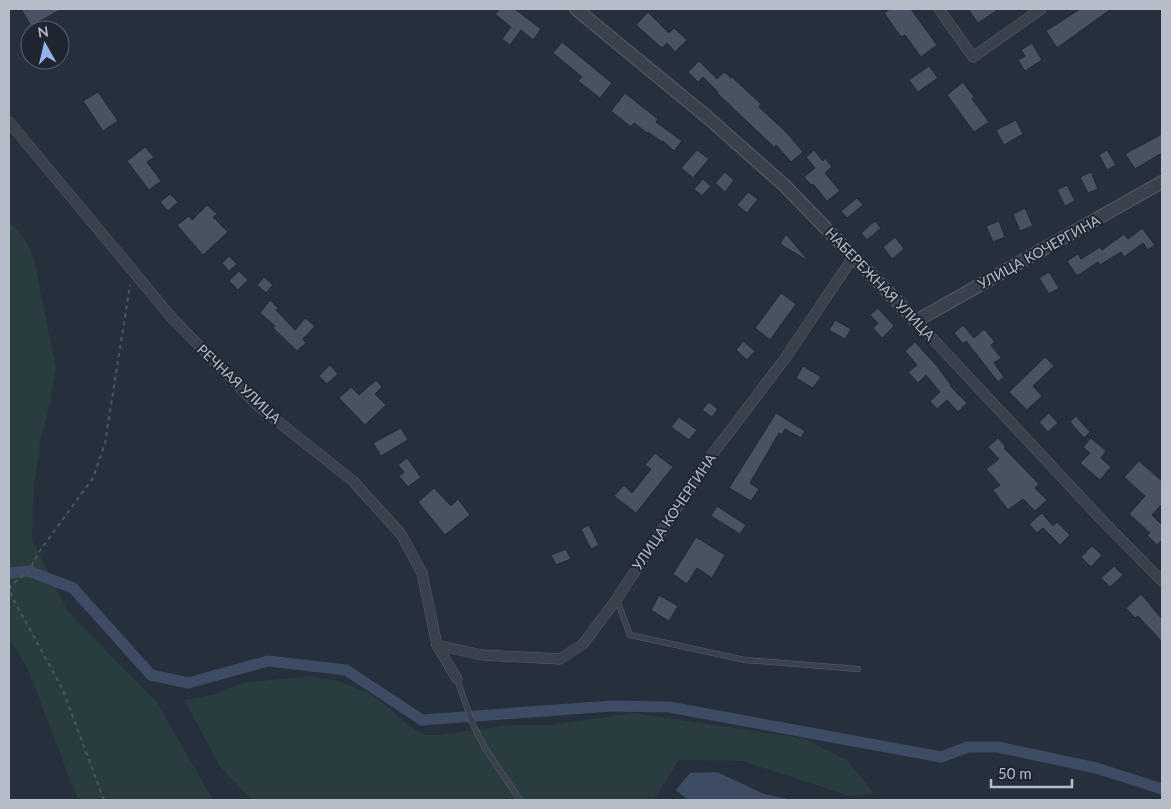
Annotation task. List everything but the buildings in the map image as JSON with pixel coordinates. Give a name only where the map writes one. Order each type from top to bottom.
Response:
[{"type":"street","name":"НАБЕРЕЖНАЯ УЛИЦА","points":[[576,9],[706,116],[784,185],[854,256],[1101,519],[1162,581]]},
{"type":"street","points":[[939,9],[973,57],[1042,9]]},
{"type":"street","name":"РЕЧНАЯ УЛИЦА","points":[[9,122],[172,318],[256,404],[353,482],[401,534],[422,573],[436,645],[457,679]]},
{"type":"street","name":"УЛИЦА КОЧЕРГИНА","points":[[916,321],[1162,182]]},
{"type":"street","name":"УЛИЦА КОЧЕРГИНА","points":[[436,645],[482,656],[560,659],[583,644],[616,600],[711,456],[786,357],[854,256]]},
{"type":"lane","points":[[616,600],[630,635],[745,660],[858,669]]},
{"type":"lane","points":[[457,679],[473,725],[485,748],[520,800]]},
{"type":"path","points":[[104,800],[62,688],[12,597],[10,586],[29,571],[39,552],[93,478],[105,443],[132,270]]},
{"type":"green space","points":[[9,224],[25,240],[34,259],[56,368],[48,412],[40,440],[34,484],[32,540],[68,612],[156,701],[213,800],[78,800],[27,667],[9,639]]},
{"type":"green space","points":[[310,676],[339,681],[366,692],[379,700],[411,727],[425,735],[439,735],[509,725],[551,725],[634,713],[803,738],[847,760],[874,793],[850,796],[742,761],[679,760],[654,800],[251,800],[220,766],[184,700],[216,694],[243,683]]},
{"type":"water","points":[[717,772],[764,794],[793,800],[688,800],[676,790],[690,773]]},
{"type":"waterway","points":[[9,573],[29,571],[73,588],[151,675],[188,683],[268,661],[346,670],[422,720],[611,706],[669,707],[941,757],[968,747],[998,747],[1096,768],[1162,789]]}]
